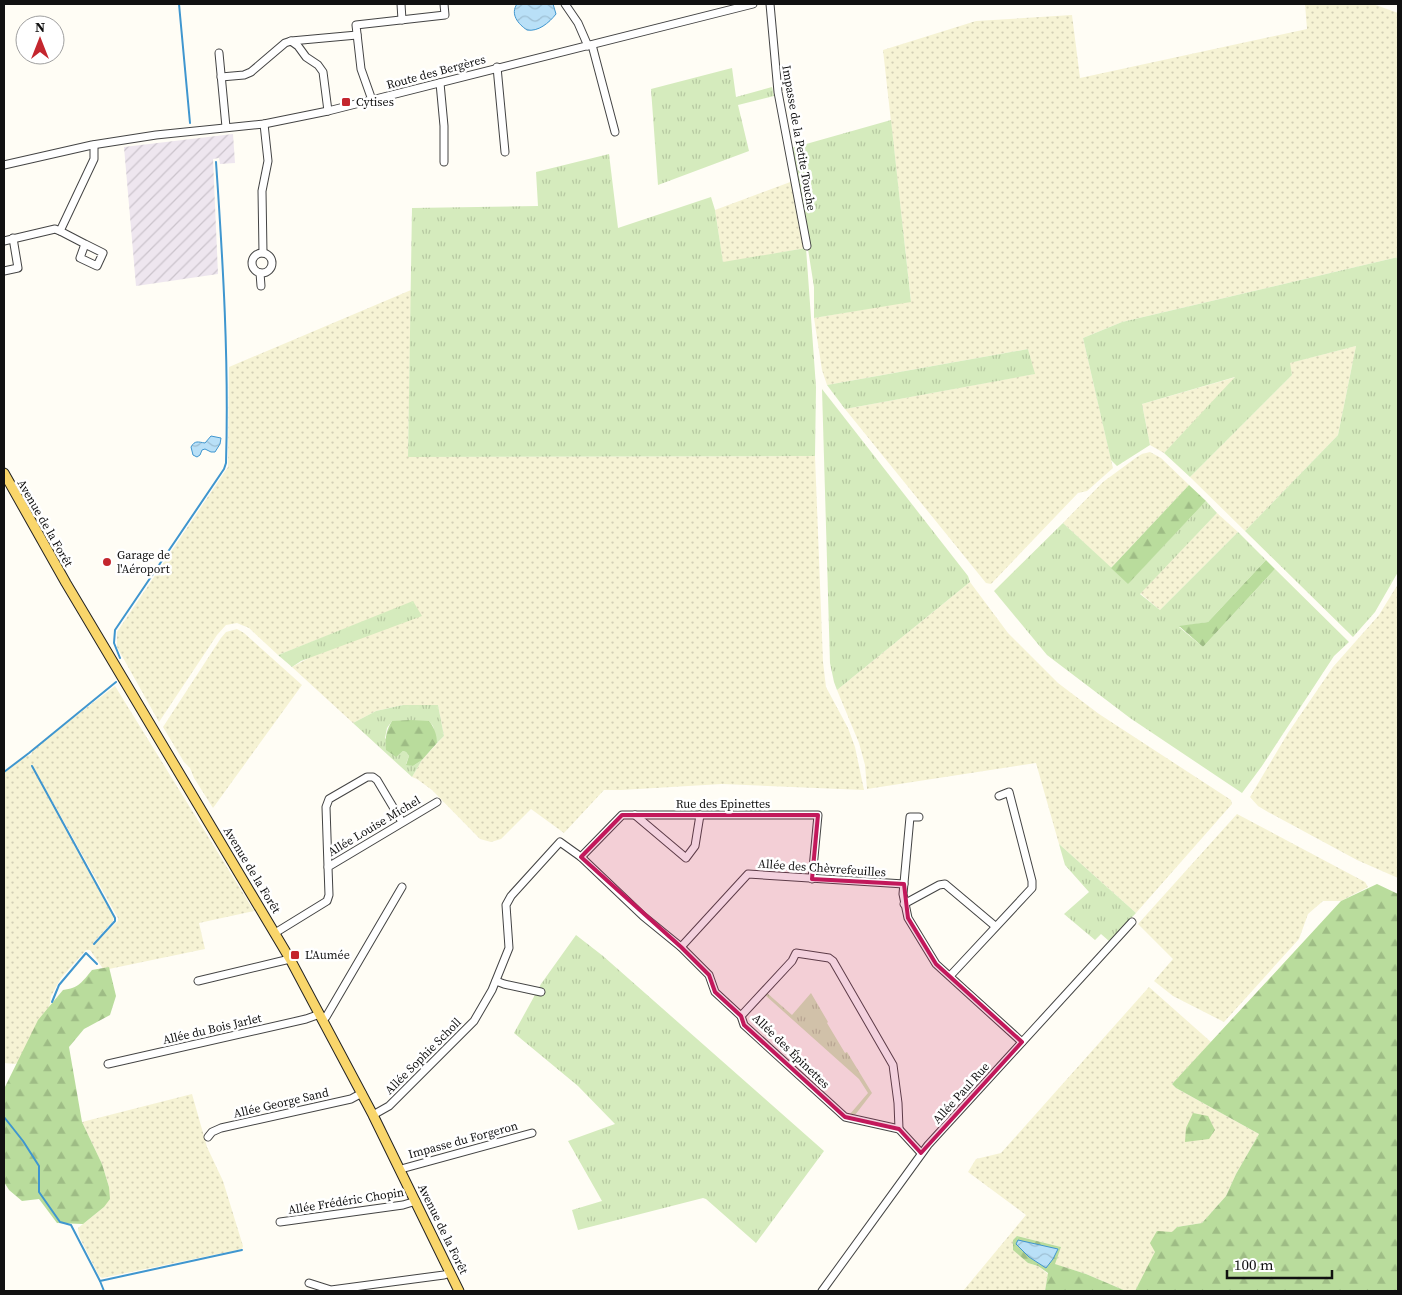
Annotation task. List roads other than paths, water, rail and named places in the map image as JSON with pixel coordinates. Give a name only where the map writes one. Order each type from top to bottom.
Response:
[{"type":"main road","name":"Avenue de la Forêt","points":[[4,473],[66,583],[290,959],[374,1115],[459,1291]]},
{"type":"street","points":[[401,4],[402,20]]},
{"type":"street","points":[[372,100],[361,69],[356,24],[445,15],[444,4]]},
{"type":"street","points":[[565,4],[590,46],[615,132]]},
{"type":"street","name":"Route des Bergères","points":[[4,165],[94,145],[172,132],[264,124],[328,111],[753,4]]},
{"type":"street","name":"Impasse de la Petite Touche","points":[[770,4],[778,92],[807,246]]},
{"type":"street","points":[[221,77],[244,75],[251,72],[279,47],[291,41],[357,35]]},
{"type":"street","points":[[291,41],[298,46],[306,57],[318,65],[323,72],[328,111]]},
{"type":"street","points":[[219,53],[226,127]]},
{"type":"street","points":[[497,67],[505,152]]},
{"type":"street","points":[[440,83],[444,126],[444,162]]},
{"type":"street","points":[[263,254],[262,191],[268,161],[264,124]]},
{"type":"street","points":[[60,231],[94,159],[94,145]]},
{"type":"street","points":[[4,241],[55,230],[85,244]]},
{"type":"street","points":[[4,271],[18,268],[13,238]]},
{"type":"street","points":[[258,254],[263,254],[270,257],[272,265],[267,272],[260,273],[253,268],[252,260],[258,254]]},
{"type":"street","points":[[260,273],[261,286]]},
{"type":"street","points":[[328,867],[326,807],[329,800],[366,777],[373,777],[377,780],[402,822]]},
{"type":"street","points":[[950,976],[1032,888],[1032,881],[1009,792],[999,796]]},
{"type":"street","name":"Allée Louise Michel","points":[[275,933],[327,901],[329,895],[328,867],[437,802]]},
{"type":"street","name":"Rue des Epinettes","points":[[582,857],[622,815],[818,815],[812,879]]},
{"type":"street","points":[[634,815],[686,858],[695,846],[700,815]]},
{"type":"street","points":[[919,817],[910,817],[904,884],[904,904],[908,918],[936,964],[1022,1042]]},
{"type":"street","name":"Allée Sophie Scholl","points":[[374,1115],[389,1106],[474,1021],[496,981],[508,948],[506,905],[511,896],[560,842],[582,857]]},
{"type":"street","name":"Allée des Épinettes","points":[[582,857],[643,916],[681,947],[709,975],[715,992],[741,1016],[744,1025],[845,1117],[899,1129]]},
{"type":"street","name":"Allée des Chèvrefeuilles","points":[[681,947],[748,874],[904,884]]},
{"type":"street","points":[[904,904],[939,885],[945,884],[995,926]]},
{"type":"street","points":[[321,1016],[326,1016],[402,886]]},
{"type":"street","name":"Allée Paul Rue","points":[[822,1291],[922,1153],[1132,922]]},
{"type":"street","points":[[741,1016],[792,961],[796,953],[829,958],[833,961],[893,1065],[899,1129],[922,1153]]},
{"type":"street","points":[[198,981],[290,959]]},
{"type":"street","points":[[496,981],[541,992]]},
{"type":"street","name":"Allée du Bois Jarlet","points":[[108,1064],[321,1016]]},
{"type":"street","name":"Allée George Sand","points":[[208,1137],[212,1132],[221,1128],[351,1099],[362,1093]]},
{"type":"street","name":"Impasse du Forgeron","points":[[401,1169],[532,1133]]},
{"type":"street","name":"Allée Frédéric Chopin","points":[[280,1222],[408,1204],[416,1201]]},
{"type":"street","points":[[309,1283],[331,1290],[450,1273]]},
{"type":"water","points":[[517,4],[553,4],[556,14],[543,26],[535,30],[527,30],[516,18],[514,11]]},
{"type":"water","points":[[211,436],[221,438],[215,452],[205,449],[197,457],[193,455],[192,445],[197,442],[205,443]]},
{"type":"water","points":[[1018,1240],[1058,1249],[1046,1268],[1029,1257],[1016,1244]]},
{"type":"waterway","points":[[179,4],[190,123]]},
{"type":"waterway","points":[[120,658],[114,643],[115,630],[224,469],[226,463],[226,350],[216,162]]},
{"type":"waterway","points":[[4,772],[116,682]]},
{"type":"waterway","points":[[32,766],[115,918],[115,921],[94,944]]},
{"type":"waterway","points":[[52,1002],[59,985],[86,953],[97,964]]},
{"type":"waterway","points":[[4,1117],[23,1141],[39,1166],[39,1192],[60,1222],[71,1225],[100,1281]]},
{"type":"waterway","points":[[104,1291],[100,1281],[242,1250]]},
{"type":"place","name":"Cytises","points":[[346,102]]},
{"type":"place","name":"Garage de l'Aéroport","points":[[107,562]]},
{"type":"place","name":"L'Aumée","points":[[295,955]]}]
